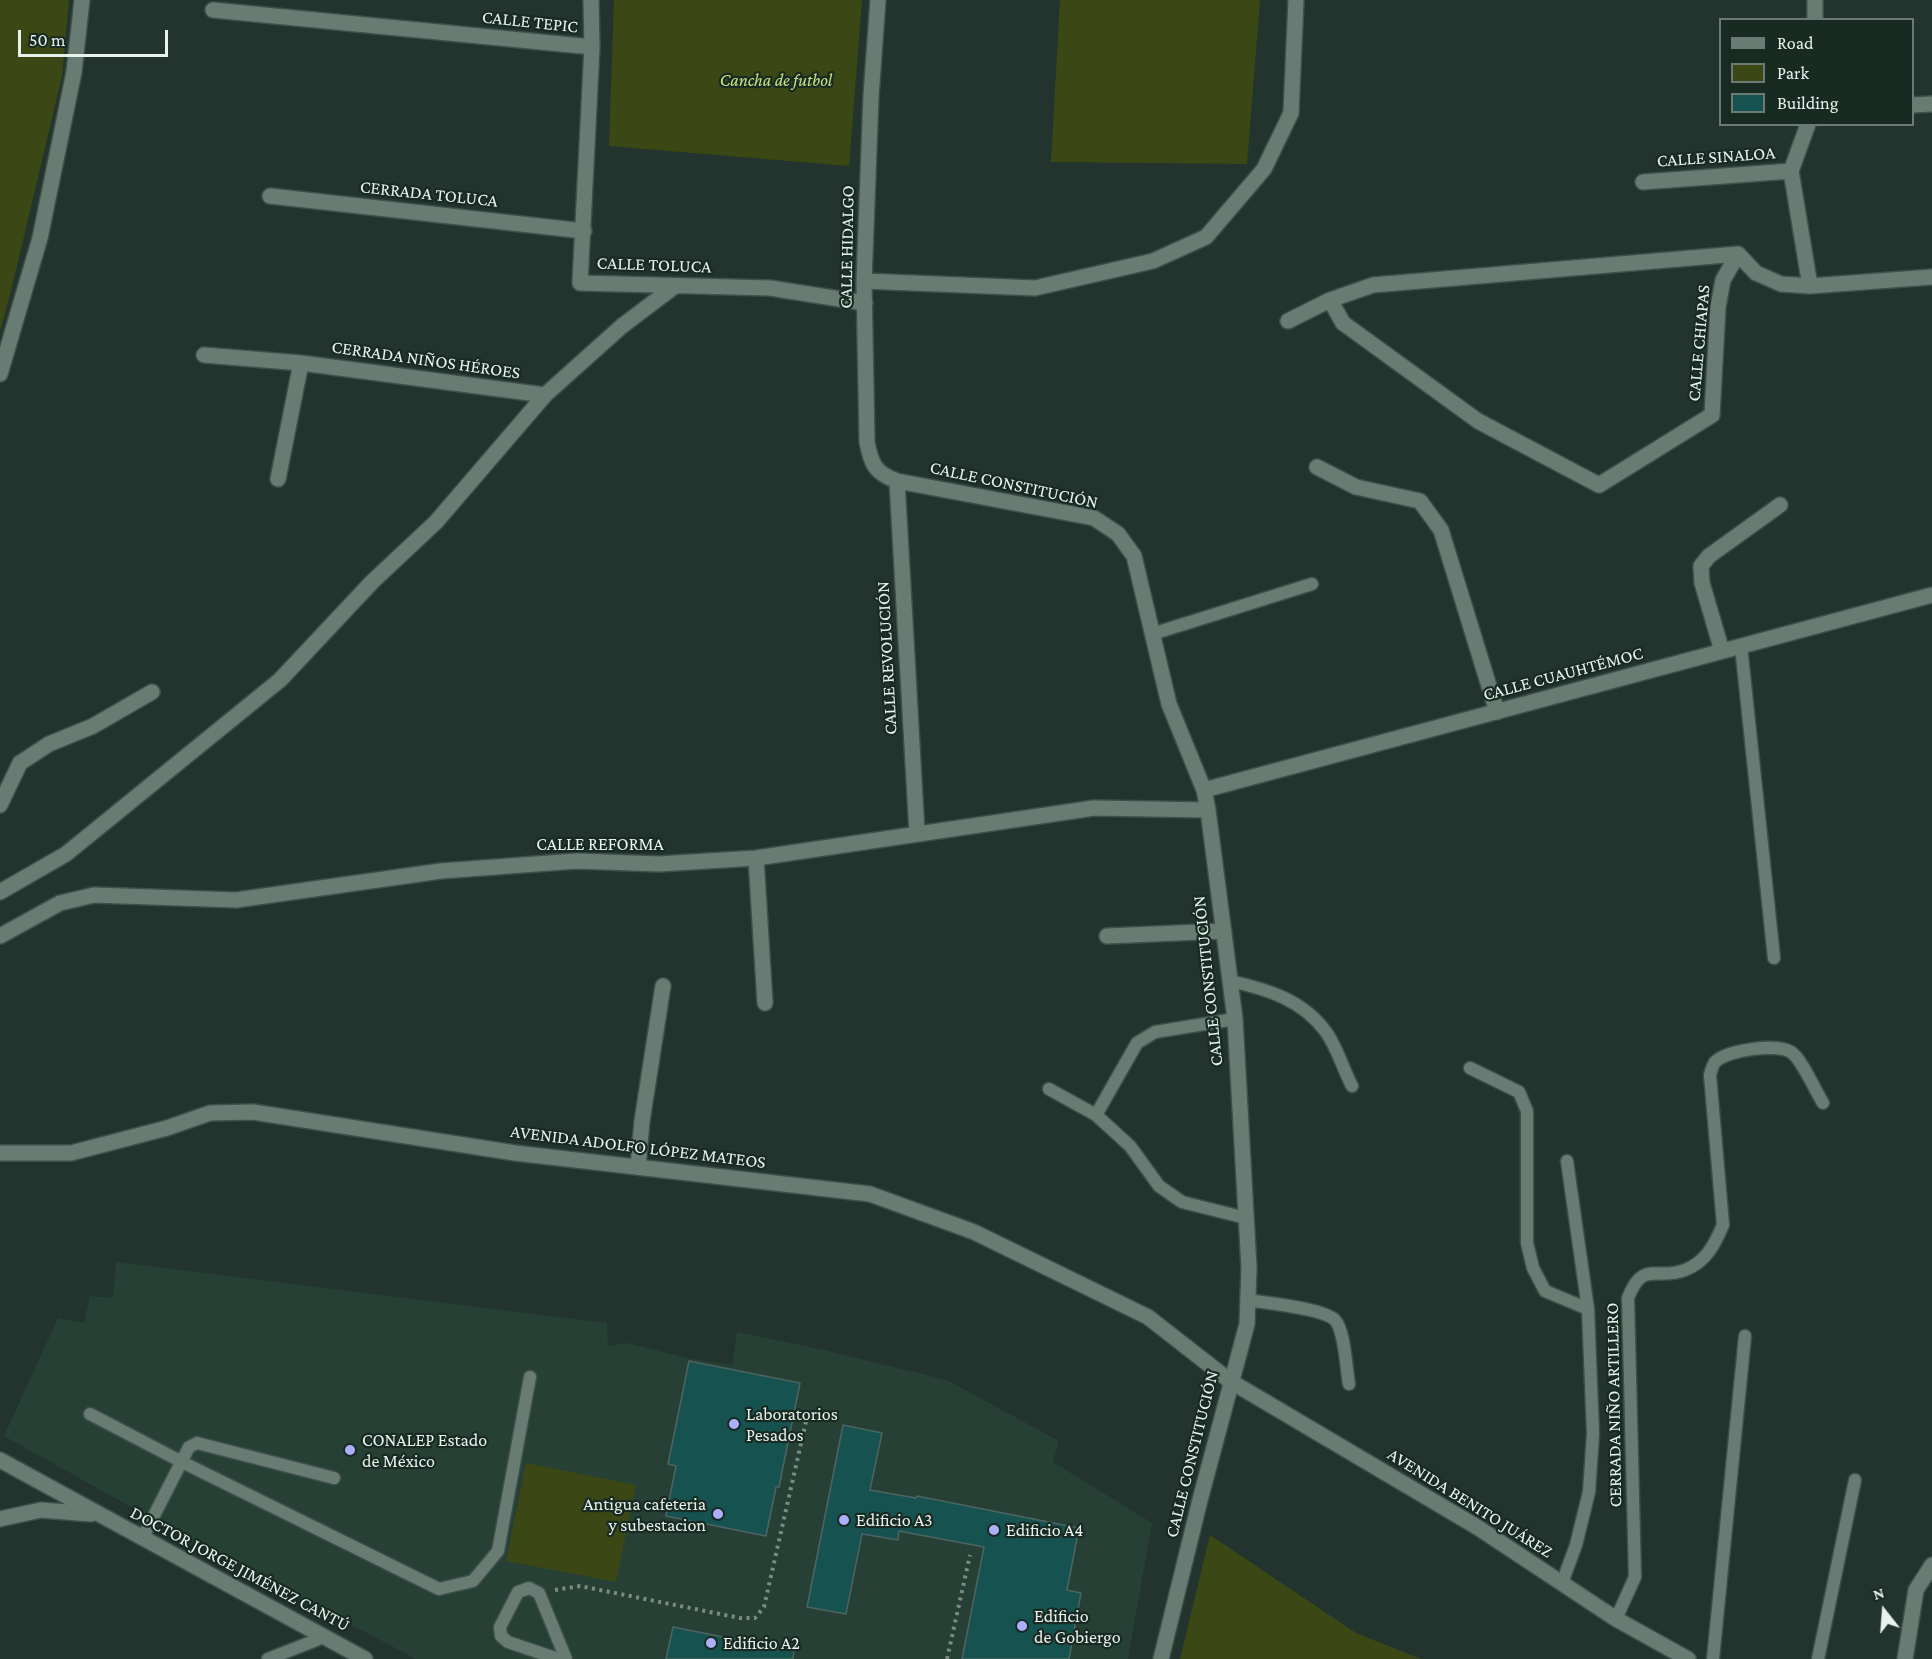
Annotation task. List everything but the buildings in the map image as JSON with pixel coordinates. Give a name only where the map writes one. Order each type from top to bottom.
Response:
[{"type":"street","points":[[0,374],[40,238],[74,72],[82,0]]},
{"type":"street","name":"CALLE TOLUCA","points":[[591,0],[592,47],[580,282],[770,288],[865,303]]},
{"type":"street","name":"CALLE HIDALGO","points":[[878,0],[871,96],[864,281],[867,442],[871,461],[883,476],[897,481]]},
{"type":"street","points":[[864,281],[1035,288],[1153,261],[1206,237],[1264,169],[1291,112],[1296,0]]},
{"type":"street","points":[[1815,0],[1815,18]]},
{"type":"street","name":"CALLE TEPIC","points":[[213,10],[592,47]]},
{"type":"street","points":[[1914,105],[1932,104]]},
{"type":"street","points":[[1807,126],[1791,171],[1810,286]]},
{"type":"street","name":"CALLE SINALOA","points":[[1643,182],[1791,171]]},
{"type":"street","name":"CERRADA TOLUCA","points":[[270,196],[584,231]]},
{"type":"street","points":[[1288,321],[1330,300],[1373,285],[1738,254],[1756,273],[1781,284],[1810,286],[1932,277]]},
{"type":"street","name":"CALLE CHIAPAS","points":[[1330,300],[1343,323],[1478,421],[1599,485],[1712,415],[1718,307],[1723,280],[1738,254]]},
{"type":"street","points":[[0,892],[66,854],[280,680],[372,582],[436,522],[545,395],[622,326],[675,286]]},
{"type":"street","name":"CERRADA NIÑOS HÉROES","points":[[204,355],[301,363],[545,395]]},
{"type":"street","points":[[278,479],[301,363]]},
{"type":"street","points":[[1317,467],[1356,487],[1420,501],[1441,530],[1497,712]]},
{"type":"street","name":"CALLE CONSTITUCIÓN","points":[[897,481],[1094,519],[1118,534],[1134,556],[1168,704],[1204,790],[1235,1019],[1249,1268],[1247,1324],[1230,1382],[1161,1659]]},
{"type":"street","name":"CALLE REVOLUCIÓN","points":[[897,481],[917,833]]},
{"type":"street","points":[[1722,651],[1702,582],[1701,566],[1709,556],[1780,505]]},
{"type":"street","name":"CALLE CUAUHTÉMOC","points":[[1204,790],[1932,595]]},
{"type":"street","points":[[0,805],[20,763],[49,744],[93,726],[152,692]]},
{"type":"street","name":"CALLE REFORMA","points":[[0,936],[60,903],[94,895],[236,900],[441,871],[577,861],[659,864],[756,858],[1094,808],[1208,810]]},
{"type":"street","points":[[756,858],[765,1003]]},
{"type":"street","points":[[1107,936],[1224,931]]},
{"type":"street","points":[[638,1167],[642,1121],[663,986]]},
{"type":"street","name":"AVENIDA ADOLFO LÓPEZ MATEOS","points":[[0,1153],[71,1153],[156,1131],[210,1113],[253,1112],[515,1153],[870,1194],[974,1232],[1148,1317],[1230,1382]]},
{"type":"street","name":"AVENIDA BENITO JUÁREZ","points":[[1230,1382],[1477,1527],[1616,1619],[1688,1659]]},
{"type":"street","name":"DOCTOR JORGE JIMÉNEZ CANTÚ","points":[[0,1460],[365,1659]]},
{"type":"street","points":[[0,1519],[41,1510],[97,1514]]},
{"type":"street","points":[[1905,1659],[1916,1590],[1932,1565]]},
{"type":"lane","points":[[1152,634],[1312,584]]},
{"type":"lane","points":[[1741,646],[1774,958]]},
{"type":"lane","points":[[1230,981],[1256,986],[1298,1004],[1326,1032],[1352,1086]]},
{"type":"lane","points":[[1096,1115],[1137,1043],[1155,1032],[1235,1019]]},
{"type":"lane","name":"CERRADA NIÑO ARTILLERO","points":[[1616,1619],[1635,1577],[1628,1298],[1634,1283],[1645,1274],[1684,1270],[1704,1259],[1715,1244],[1723,1225],[1710,1075],[1715,1062],[1734,1051],[1773,1048],[1791,1052],[1803,1067],[1823,1103]]},
{"type":"lane","points":[[1470,1068],[1519,1092],[1527,1111],[1527,1243],[1533,1268],[1545,1291],[1588,1309]]},
{"type":"lane","points":[[1049,1089],[1096,1115],[1130,1146],[1159,1186],[1182,1202],[1246,1218]]},
{"type":"lane","points":[[1562,1583],[1576,1545],[1589,1492],[1593,1434],[1588,1309],[1567,1161]]},
{"type":"lane","points":[[1248,1300],[1322,1312],[1335,1320],[1341,1334],[1349,1384]]},
{"type":"lane","points":[[1713,1659],[1745,1336]]},
{"type":"lane","points":[[90,1414],[439,1589],[473,1581],[498,1551],[530,1377]]},
{"type":"lane","points":[[142,1539],[189,1447],[197,1443],[334,1478]]},
{"type":"lane","points":[[1818,1659],[1855,1480]]},
{"type":"lane","points":[[558,1659],[508,1642],[501,1636],[500,1627],[518,1592],[529,1588],[539,1593],[566,1659]]},
{"type":"lane","points":[[268,1659],[324,1637]]},
{"type":"path","points":[[539,1593],[580,1586],[740,1618],[755,1618],[764,1607],[807,1417]]},
{"type":"path","points":[[947,1659],[970,1555]]},
{"type":"shaded area","points":[[116,1262],[607,1323],[608,1346],[627,1343],[687,1358],[732,1365],[737,1332],[824,1350],[947,1380],[1059,1441],[1053,1462],[1152,1523],[1128,1659],[416,1659],[179,1534],[4,1436],[58,1318],[84,1323],[90,1296],[113,1298]]},
{"type":"green space","points":[[0,0],[69,0],[62,76],[0,331]]},
{"type":"green space","name":"Cancha de futbol","points":[[614,0],[862,0],[849,166],[609,146]]},
{"type":"green space","points":[[1060,0],[1260,0],[1247,164],[1051,162]]},
{"type":"green space","points":[[526,1463],[636,1485],[616,1582],[506,1561]]},
{"type":"green space","points":[[1210,1535],[1356,1633],[1421,1659],[1180,1659]]},
{"type":"place","name":"Laboratorios Pesados","points":[[734,1424]]},
{"type":"place","name":"CONALEP Estado de México","points":[[350,1450]]},
{"type":"place","name":"Antigua cafeteria y subestacion","points":[[718,1514]]},
{"type":"place","name":"Edificio A3","points":[[844,1520]]},
{"type":"place","name":"Edificio A4","points":[[994,1530]]},
{"type":"place","name":"Edificio de Gobiergo","points":[[1022,1626]]},
{"type":"place","name":"Edificio A2","points":[[711,1643]]}]
